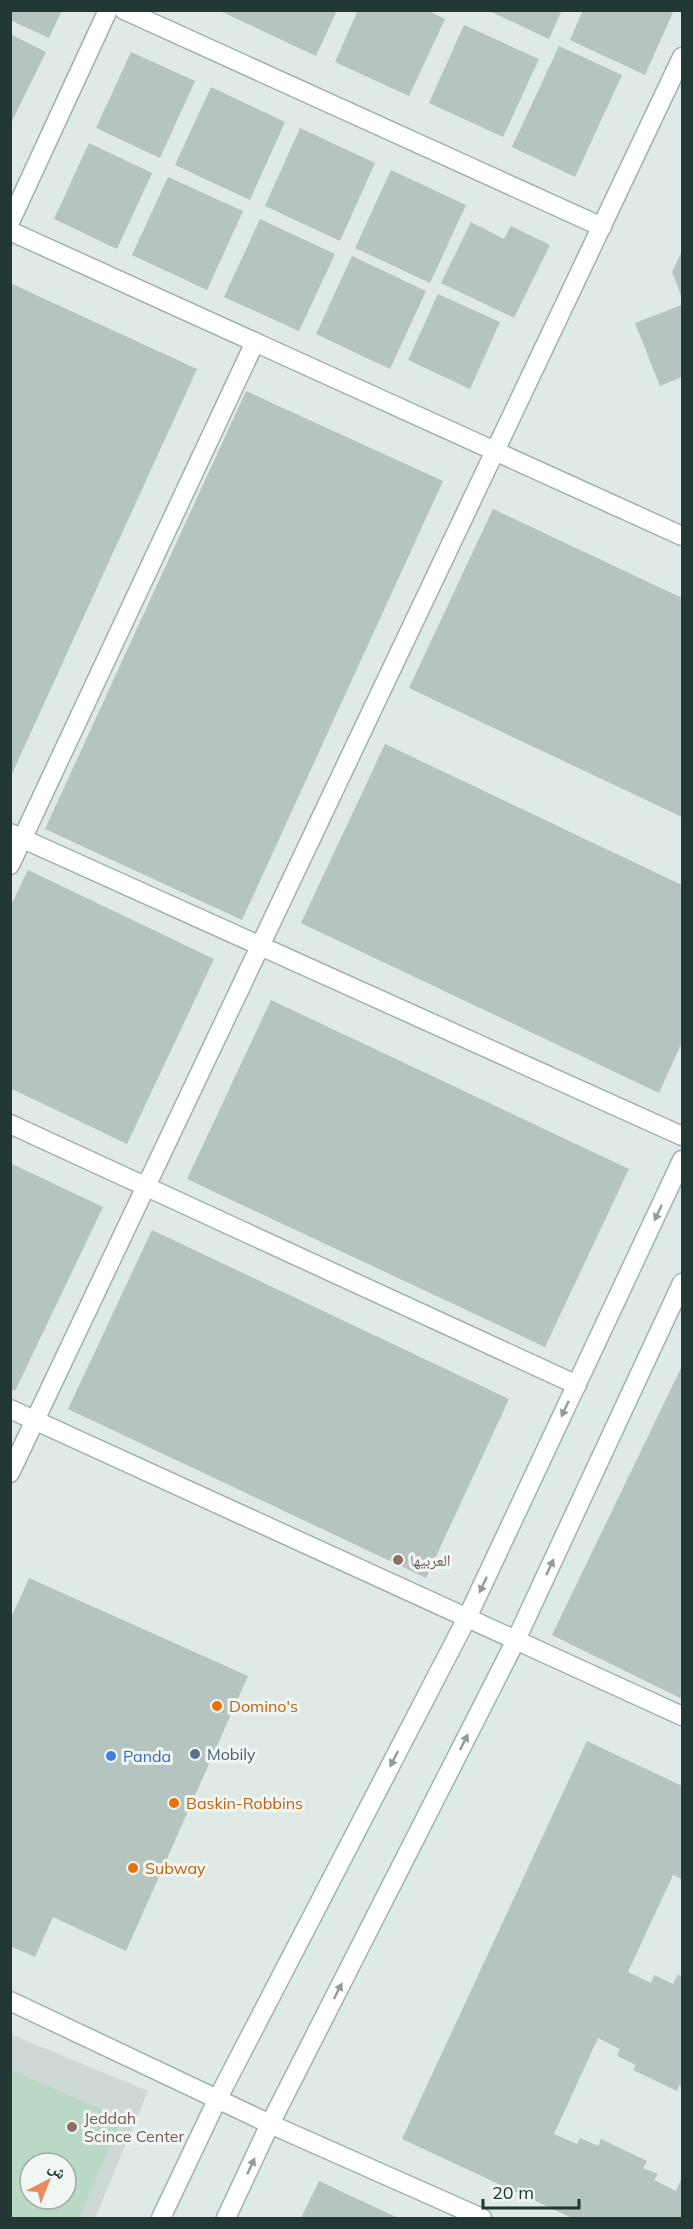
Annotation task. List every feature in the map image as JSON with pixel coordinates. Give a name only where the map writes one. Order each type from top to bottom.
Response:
[{"type":"street","points":[[10,222],[108,10]]},
{"type":"street","points":[[124,10],[602,227]]},
{"type":"street","points":[[10,1473],[682,57]]},
{"type":"street","points":[[10,231],[682,536]]},
{"type":"street","points":[[10,865],[17,836],[255,342]]},
{"type":"street","points":[[17,836],[682,1136]]},
{"type":"street","points":[[10,1124],[577,1385]]},
{"type":"street","points":[[161,2218],[218,2098],[467,1618],[682,1160]]},
{"type":"street","points":[[226,2218],[270,2124],[516,1640],[682,1283]]},
{"type":"street","points":[[10,1409],[682,1716]]},
{"type":"street","points":[[10,2001],[270,2124],[482,2218]]},
{"type":"shaded area","name":"Jeddah Scince Center","points":[[10,2034],[148,2091],[95,2218],[11,2218]]},
{"type":"green space","points":[[11,2070],[122,2118],[79,2218],[11,2218]]},
{"type":"building","points":[[10,10],[62,10],[49,38],[10,20]]},
{"type":"building","points":[[218,10],[337,10],[316,56]]},
{"type":"building","points":[[358,10],[427,10],[445,19],[409,96],[335,62]]},
{"type":"building","points":[[487,10],[562,10],[549,39]]},
{"type":"building","points":[[583,10],[674,10],[645,75],[570,40]]},
{"type":"building","points":[[464,25],[539,59],[503,137],[429,103]]},
{"type":"building","points":[[10,34],[46,52],[10,125]]},
{"type":"building","points":[[559,46],[622,75],[575,177],[512,147]]},
{"type":"building","points":[[131,52],[195,81],[160,158],[96,128]]},
{"type":"building","points":[[211,87],[285,122],[250,200],[175,165]]},
{"type":"building","points":[[300,128],[375,163],[340,241],[265,206]]},
{"type":"building","points":[[89,143],[152,173],[117,249],[54,219]]},
{"type":"building","points":[[391,170],[466,205],[430,283],[355,248]]},
{"type":"building","points":[[168,177],[243,211],[207,290],[132,255]]},
{"type":"building","points":[[260,219],[335,254],[299,331],[224,297]]},
{"type":"building","points":[[471,222],[504,239],[511,226],[550,245],[514,318],[441,283]]},
{"type":"building","points":[[682,251],[682,298],[672,272]]},
{"type":"building","points":[[352,256],[426,291],[390,369],[316,334]]},
{"type":"building","points":[[10,283],[197,369],[10,778]]},
{"type":"building","points":[[438,294],[500,322],[470,389],[408,360]]},
{"type":"building","points":[[682,305],[682,377],[660,386],[635,323]]},
{"type":"building","points":[[246,391],[443,481],[242,920],[45,829]]},
{"type":"building","points":[[493,509],[682,598],[682,817],[409,688]]},
{"type":"building","points":[[385,744],[682,885],[682,1042],[659,1093],[301,923]]},
{"type":"building","points":[[28,870],[214,959],[127,1144],[10,1088],[10,907]]},
{"type":"building","points":[[271,1000],[629,1169],[545,1347],[187,1179]]},
{"type":"building","points":[[10,1163],[103,1207],[15,1391],[10,1389]]},
{"type":"building","points":[[152,1230],[509,1399],[426,1578],[68,1409]]},
{"type":"building","points":[[682,1366],[682,1699],[552,1635]]},
{"type":"building","name":"Panda","points":[[29,1578],[248,1676],[126,1951],[53,1917],[35,1957],[10,1946],[10,1620]]},
{"type":"building","points":[[587,1741],[682,1786],[682,1879],[673,1875],[628,1972],[651,1983],[654,1975],[673,1984],[678,1974],[682,1977],[682,2086],[679,2085],[677,2091],[633,2070],[636,2065],[617,2056],[620,2049],[598,2038],[554,2134],[577,2144],[580,2138],[598,2146],[601,2139],[647,2161],[643,2168],[658,2174],[654,2180],[676,2191],[682,2177],[682,2218],[572,2218],[402,2139]]},
{"type":"building","points":[[319,2181],[398,2218],[301,2218]]},
{"type":"place","name":"العربيها","points":[[398,1560]]},
{"type":"place","name":"Domino's","points":[[217,1706]]},
{"type":"place","name":"Mobily","points":[[195,1754]]},
{"type":"place","name":"Panda","points":[[111,1756]]},
{"type":"place","name":"Baskin-Robbins","points":[[174,1803]]},
{"type":"place","name":"Subway","points":[[133,1868]]},
{"type":"place","name":"Jeddah Scince Center","points":[[72,2127]]}]
